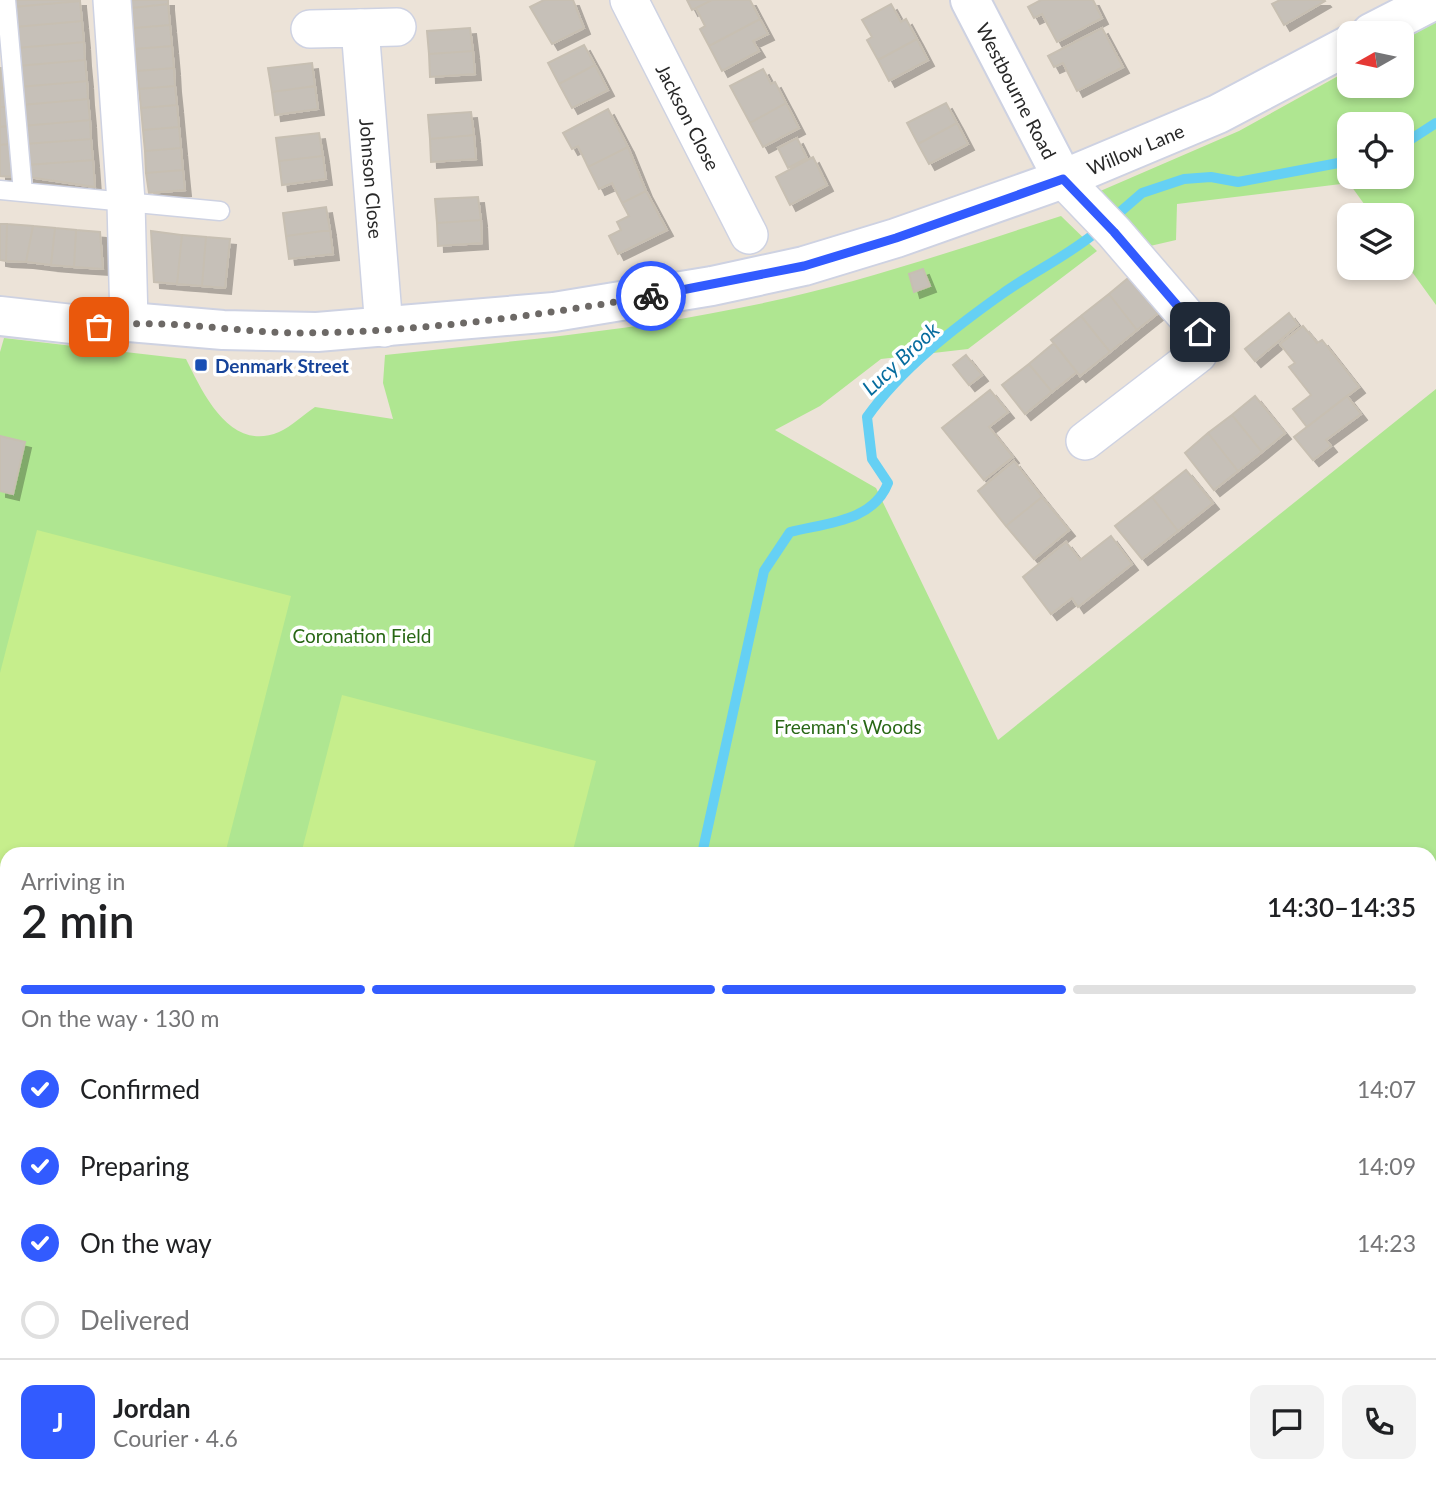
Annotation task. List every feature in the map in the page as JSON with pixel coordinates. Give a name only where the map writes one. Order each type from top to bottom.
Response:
[{"type":"street","points":[[112,0],[126,202],[129,323]]},
{"type":"street","name":"Jackson Close","points":[[629,0],[749,234]]},
{"type":"street","name":"Westbourne Road","points":[[970,0],[1074,190]]},
{"type":"street","points":[[1394,21],[1435,0]]},
{"type":"street","points":[[310,29],[397,27]]},
{"type":"street","name":"Johnson Close","points":[[360,28],[384,328]]},
{"type":"street","name":"Willow Lane","points":[[0,316],[99,327],[129,323],[300,333],[554,312],[794,269],[896,238],[1074,190],[1337,51]]},
{"type":"street","points":[[1074,190],[1200,332],[1203,345],[1198,354],[1085,441]]},
{"type":"lane","points":[[6,0],[23,192]]},
{"type":"lane","points":[[0,190],[220,211]]},
{"type":"green space","points":[[1436,22],[1436,305],[1414,275],[1414,203],[1363,203],[1353,189],[1414,189],[1414,112],[1337,112],[1337,184],[1177,204],[1176,240],[1150,246],[1098,192],[1239,131],[1337,77],[1337,98],[1414,98],[1414,34]]},
{"type":"green space","points":[[1061,216],[1097,251],[968,349],[881,359],[820,406],[775,430],[876,488],[998,740],[1436,389],[1436,847],[0,847],[0,352],[4,338],[186,359],[220,416],[246,434],[262,436],[284,430],[315,407],[393,419],[383,383],[385,355],[607,330],[695,316],[821,290],[942,255]]},
{"type":"green space","points":[[37,530],[291,596],[227,847],[0,847],[0,673]]},
{"type":"green space","points":[[342,695],[596,761],[574,847],[303,847]]},
{"type":"building","points":[[13,0],[80,0],[80,1],[13,7]]},
{"type":"building","points":[[131,0],[168,0],[168,4],[132,8]]},
{"type":"building","points":[[544,0],[573,0],[584,28],[552,44],[530,7]]},
{"type":"building","points":[[687,0],[712,0],[692,10]]},
{"type":"building","points":[[712,0],[750,0],[760,19],[709,46],[700,29],[705,26],[696,8]]},
{"type":"building","points":[[1041,0],[1093,0],[1102,18],[1057,42],[1042,14],[1034,18],[1028,7]]},
{"type":"building","points":[[1280,0],[1325,1],[1284,25],[1272,4]]},
{"type":"building","points":[[80,1],[82,21],[15,27],[13,7]]},
{"type":"building","points":[[168,4],[170,25],[134,28],[132,8]]},
{"type":"building","points":[[891,4],[901,22],[906,19],[917,39],[878,60],[867,40],[872,37],[862,20]]},
{"type":"building","points":[[760,19],[768,34],[753,41],[759,51],[722,71],[709,46]]},
{"type":"building","points":[[82,21],[84,42],[17,48],[15,27]]},
{"type":"building","points":[[170,25],[172,46],[135,49],[134,28]]},
{"type":"building","points":[[470,28],[473,51],[429,54],[427,31]]},
{"type":"building","points":[[1102,28],[1123,67],[1077,91],[1063,63],[1054,67],[1048,56]]},
{"type":"building","points":[[917,39],[928,60],[889,81],[878,60]]},
{"type":"building","points":[[84,42],[85,60],[18,66],[17,48]]},
{"type":"building","points":[[584,45],[595,65],[559,84],[548,63]]},
{"type":"building","points":[[172,46],[174,68],[137,71],[135,49]]},
{"type":"building","points":[[473,51],[475,74],[430,77],[429,54]]},
{"type":"building","points":[[85,60],[87,81],[20,87],[18,66]]},
{"type":"building","points":[[312,63],[315,86],[272,92],[268,68]]},
{"type":"building","points":[[595,65],[608,90],[572,108],[559,84]]},
{"type":"building","points":[[0,68],[4,68],[5,87],[0,88]]},
{"type":"building","points":[[174,68],[175,86],[139,89],[137,71]]},
{"type":"building","points":[[763,69],[771,84],[775,82],[786,103],[750,123],[730,86]]},
{"type":"building","points":[[87,81],[88,99],[22,105],[20,87]]},
{"type":"building","points":[[175,86],[177,105],[141,108],[139,89]]},
{"type":"building","points":[[315,86],[318,109],[275,115],[272,92]]},
{"type":"building","points":[[5,87],[7,107],[0,107],[0,88]]},
{"type":"building","points":[[88,99],[90,120],[23,126],[22,105]]},
{"type":"building","points":[[786,103],[799,128],[763,147],[750,123]]},
{"type":"building","points":[[946,103],[957,123],[918,144],[907,123]]},
{"type":"building","points":[[177,105],[179,127],[143,130],[141,108]]},
{"type":"building","points":[[0,107],[7,107],[8,126],[0,127]]},
{"type":"building","points":[[608,109],[628,147],[588,167],[578,146],[572,149],[563,133]]},
{"type":"building","points":[[471,112],[474,135],[430,139],[428,115]]},
{"type":"building","points":[[90,120],[91,139],[25,144],[23,126]]},
{"type":"building","points":[[957,123],[968,144],[929,164],[918,144]]},
{"type":"building","points":[[8,126],[9,144],[0,145],[0,127]]},
{"type":"building","points":[[179,127],[181,148],[145,151],[143,130]]},
{"type":"building","points":[[319,133],[323,156],[279,161],[276,138]]},
{"type":"building","points":[[474,135],[476,159],[431,162],[430,139]]},
{"type":"building","points":[[797,138],[807,158],[788,168],[778,148]]},
{"type":"building","points":[[91,139],[93,160],[27,165],[25,144]]},
{"type":"building","points":[[9,144],[13,177],[0,176],[0,145]]},
{"type":"building","points":[[628,147],[646,191],[622,203],[612,183],[599,189],[588,167]]},
{"type":"building","points":[[181,148],[183,170],[146,173],[145,151]]},
{"type":"building","points":[[323,156],[326,179],[282,185],[279,161]]},
{"type":"building","points":[[813,157],[827,185],[790,205],[776,177]]},
{"type":"building","points":[[93,160],[95,187],[28,177],[27,165]]},
{"type":"building","points":[[183,170],[185,190],[149,193],[146,173]]},
{"type":"building","points":[[646,191],[667,230],[618,254],[609,236],[621,230],[617,222],[629,216],[622,203]]},
{"type":"building","points":[[478,197],[481,220],[437,223],[435,199]]},
{"type":"building","points":[[326,207],[330,230],[286,236],[283,213]]},
{"type":"building","points":[[481,220],[482,243],[438,246],[437,223]]},
{"type":"building","points":[[0,224],[7,224],[6,261],[0,260]]},
{"type":"building","points":[[7,224],[33,226],[26,262],[6,261]]},
{"type":"building","points":[[33,226],[55,228],[51,265],[26,262]]},
{"type":"building","points":[[55,228],[76,230],[74,267],[51,265]]},
{"type":"building","points":[[76,230],[100,232],[103,269],[74,267]]},
{"type":"building","points":[[330,230],[333,254],[289,259],[286,236]]},
{"type":"building","points":[[151,231],[182,235],[177,284],[154,282]]},
{"type":"building","points":[[182,235],[206,237],[202,286],[177,284]]},
{"type":"building","points":[[206,237],[230,239],[225,288],[202,286]]},
{"type":"building","points":[[923,269],[930,286],[914,292],[909,274]]},
{"type":"building","points":[[1133,274],[1162,310],[1137,330],[1109,294]]},
{"type":"building","points":[[1109,294],[1137,330],[1110,352],[1081,316]]},
{"type":"building","points":[[1289,313],[1298,325],[1255,361],[1245,349]]},
{"type":"building","points":[[1081,316],[1110,352],[1080,376],[1051,340]]},
{"type":"building","points":[[1303,326],[1317,343],[1322,340],[1359,387],[1307,427],[1293,409],[1311,395],[1289,367],[1295,363],[1280,344]]},
{"type":"building","points":[[1054,343],[1077,372],[1052,392],[1029,364]]},
{"type":"building","points":[[966,355],[982,375],[969,385],[953,365]]},
{"type":"building","points":[[1029,364],[1052,392],[1025,414],[1002,385]]},
{"type":"building","points":[[990,390],[1008,412],[989,427],[1013,457],[984,480],[942,428]]},
{"type":"building","points":[[1255,396],[1285,433],[1262,452],[1232,415]]},
{"type":"building","points":[[1347,396],[1361,414],[1326,440],[1331,446],[1313,460],[1294,437]]},
{"type":"building","points":[[1232,415],[1262,452],[1238,471],[1208,433]]},
{"type":"building","points":[[1208,433],[1238,471],[1214,490],[1185,453]]},
{"type":"building","points":[[0,436],[25,442],[13,494],[0,491]]},
{"type":"building","points":[[1014,461],[1042,497],[1006,526],[978,491]]},
{"type":"building","points":[[1186,470],[1213,503],[1178,531],[1152,497]]},
{"type":"building","points":[[1042,497],[1069,530],[1034,559],[1006,526]]},
{"type":"building","points":[[1152,497],[1178,531],[1142,559],[1115,526]]},
{"type":"building","points":[[1111,536],[1132,564],[1078,607],[1072,598],[1051,614],[1023,577],[1066,542],[1080,560]]},
{"type":"waterway","name":"Lucy Brook","points":[[1414,137],[1436,123]]},
{"type":"waterway","name":"Lucy Brook","points":[[1112,219],[1142,193],[1184,179],[1211,177],[1238,182],[1337,163]]},
{"type":"waterway","name":"Lucy Brook","points":[[704,847],[764,571],[790,532],[846,519],[871,506],[881,496],[888,483],[872,459],[867,417],[896,382],[929,350],[965,321],[1100,229]]},
{"type":"way so far","points":[[99,327],[129,323],[300,333],[404,327],[554,312],[651,296]]},
{"type":"place","name":"Denmark Street","points":[[201,365]]},
{"type":"route","points":[[651,296],[804,266],[896,238],[1063,179],[1082,196],[1200,332]]},
{"type":"park label","name":"Coronation Field","points":[[362,635]]},
{"type":"park label","name":"Freeman's Woods","points":[[848,726]]}]
